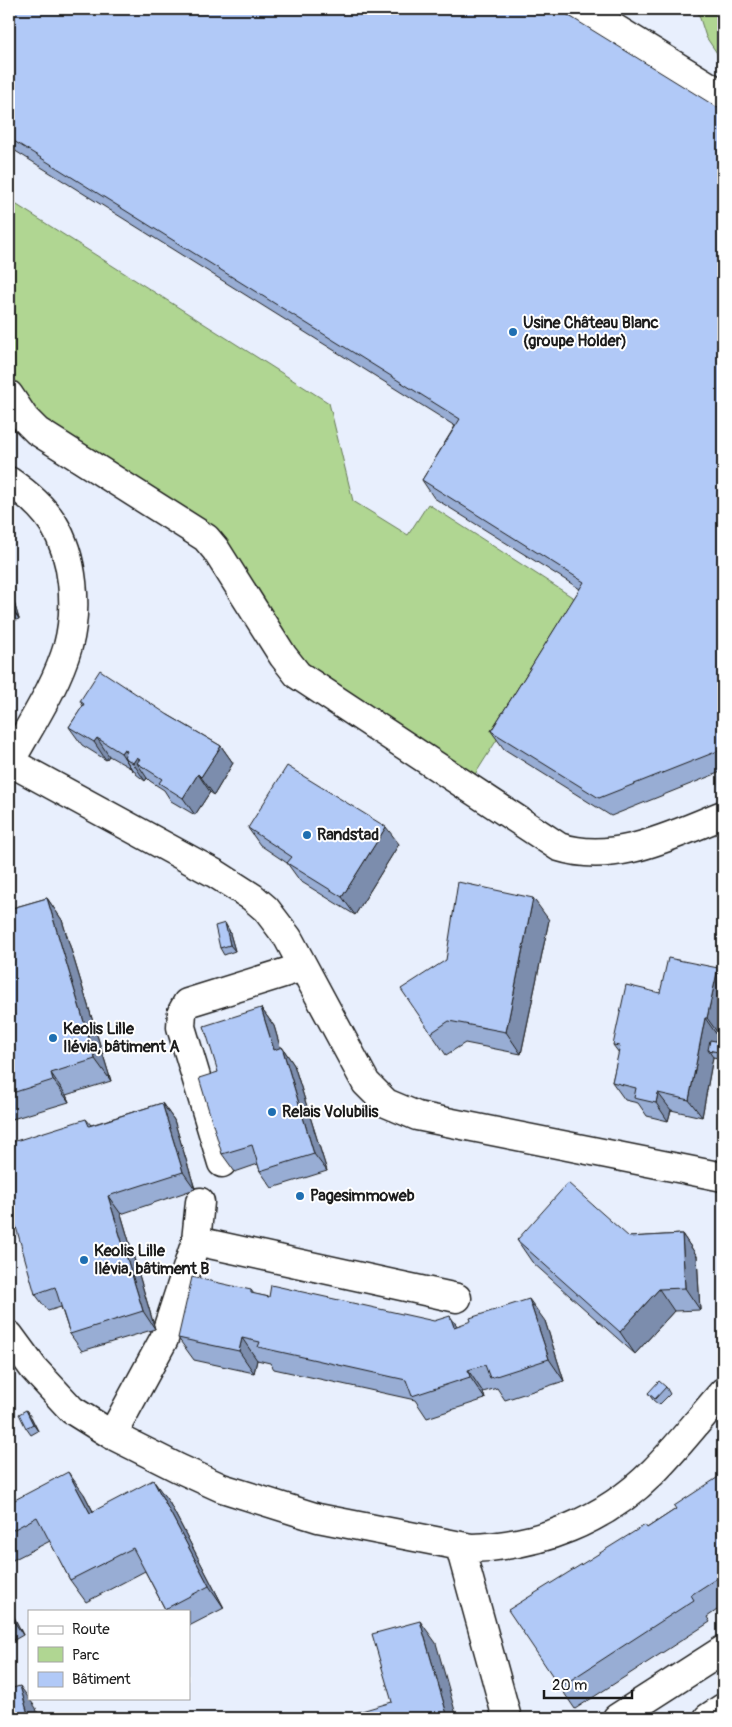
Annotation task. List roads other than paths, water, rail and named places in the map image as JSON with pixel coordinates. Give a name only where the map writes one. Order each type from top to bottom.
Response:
[{"type":"street","points":[[583,9],[723,95]]},
{"type":"street","points":[[9,395],[25,419],[37,431],[206,538],[216,550],[283,656],[298,675],[559,847],[572,852],[598,852],[637,848],[723,815]]},
{"type":"street","points":[[9,481],[38,505],[53,523],[68,564],[73,606],[68,645],[62,662],[9,763],[216,874],[252,897],[280,925],[366,1083],[386,1102],[398,1109],[417,1116],[723,1177]]},
{"type":"street","points":[[222,1163],[181,1027],[182,1012],[187,1003],[303,967]]},
{"type":"street","points":[[112,1435],[164,1339],[196,1241],[200,1202]]},
{"type":"street","points":[[196,1241],[457,1298]]},
{"type":"street","points":[[9,1335],[34,1369],[72,1410],[112,1435],[178,1468],[244,1496],[318,1518],[460,1546],[493,1547],[534,1540],[555,1534],[601,1512],[621,1500],[654,1471],[723,1392]]},
{"type":"street","points":[[460,1546],[508,1718]]},
{"type":"street","points":[[617,1718],[723,1650]]},
{"type":"street","points":[[708,1718],[723,1708]]},
{"type":"place","name":"Usine Château Blanc (groupe Holder)","points":[[513,332]]},
{"type":"place","name":"Randstad","points":[[307,835]]},
{"type":"place","name":"Keolis Lille Ilévia, bâtiment A","points":[[53,1038]]},
{"type":"place","name":"Relais Volubilis","points":[[272,1112]]},
{"type":"place","name":"Pagesimmoweb","points":[[300,1196]]},
{"type":"place","name":"Keolis Lille Ilévia, bâtiment B","points":[[84,1260]]}]
